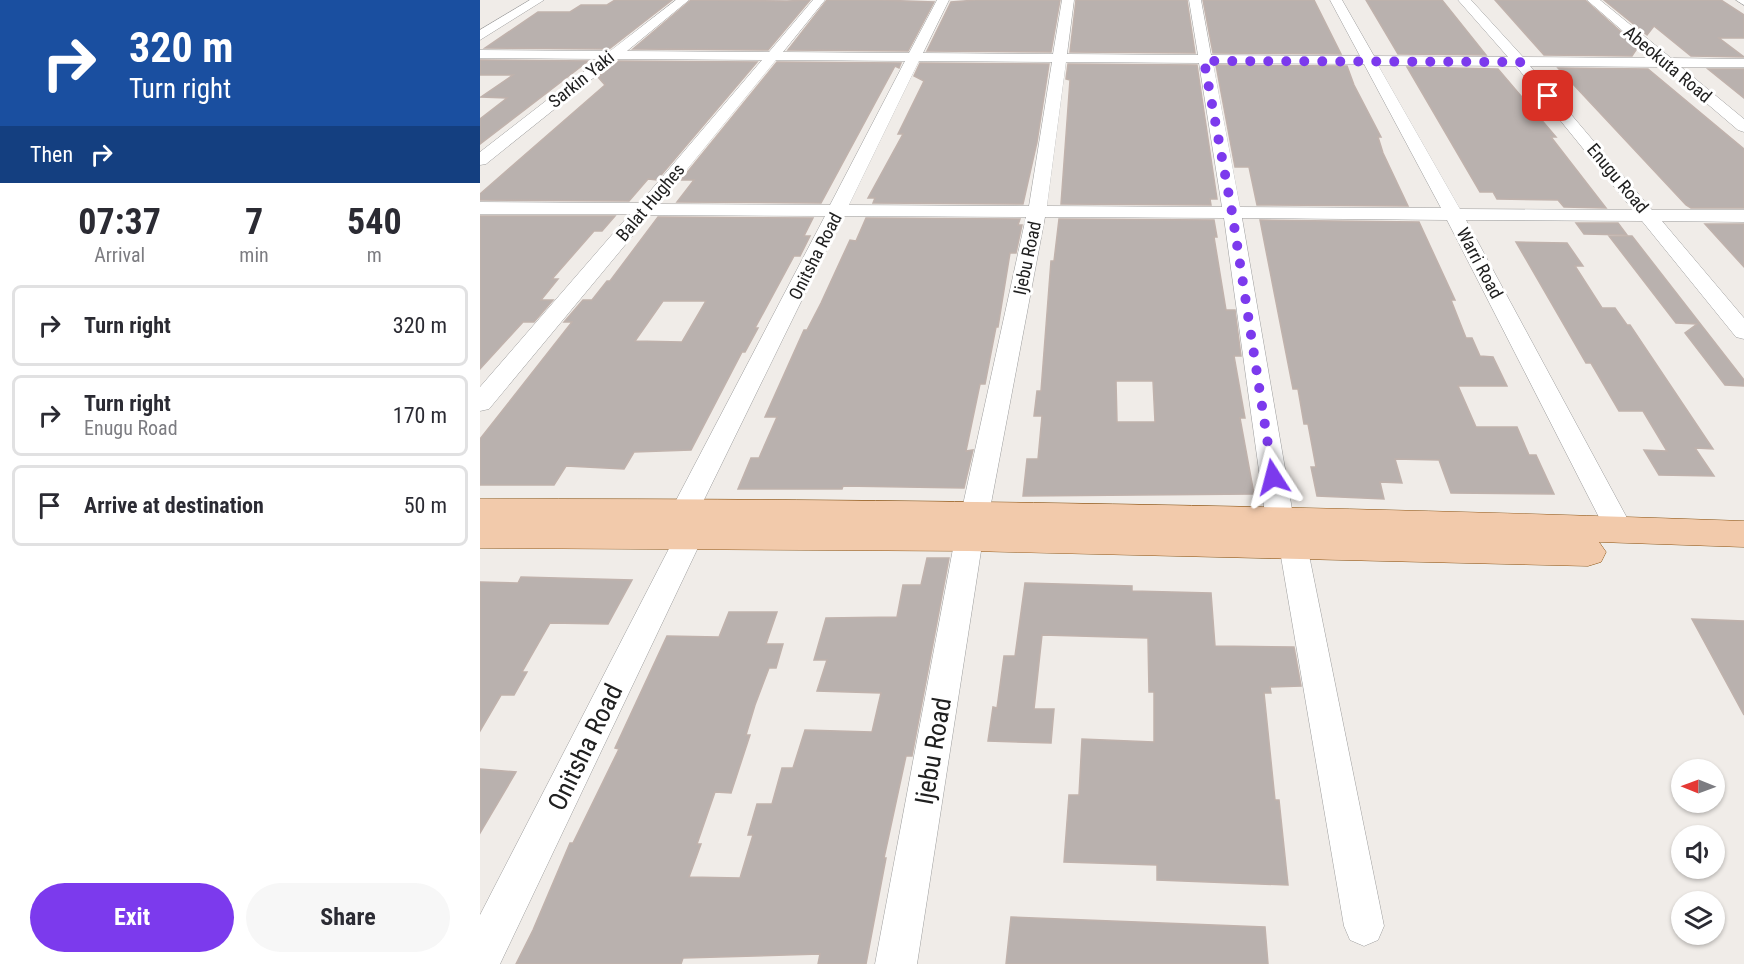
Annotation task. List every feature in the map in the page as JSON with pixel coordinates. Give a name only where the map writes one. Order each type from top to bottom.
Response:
[{"type":"main road","points":[[480,511],[688,523],[1286,533],[1744,555]]},
{"type":"main road","points":[[480,535],[688,523]]},
{"type":"main road","points":[[1286,533],[1619,529],[1744,534]]},
{"type":"street","points":[[480,30],[528,0]]},
{"type":"street","points":[[480,36],[538,0]]},
{"type":"street","name":"Sarkin Yaki","points":[[480,160],[682,0]]},
{"type":"street","name":"Balat Hughes","points":[[480,403],[819,0]]},
{"type":"street","name":"Onitsha Road","points":[[480,959],[837,211],[943,0]]},
{"type":"street","name":"Ijebu Road","points":[[896,964],[972,526],[1037,211],[1068,0]]},
{"type":"street","points":[[1195,0],[1286,533],[1364,926]]},
{"type":"street","name":"Warri Road","points":[[1336,0],[1453,213],[1619,529]]},
{"type":"street","name":"Enugu Road","points":[[1464,0],[1520,62],[1744,332]]},
{"type":"street","name":"Abeokuta Road","points":[[1593,0],[1744,127]]},
{"type":"street","points":[[480,54],[1204,61],[1744,63]]},
{"type":"street","points":[[480,208],[1744,216]]},
{"type":"building","points":[[615,0],[672,0],[609,49],[485,48],[538,12],[570,12],[581,5],[607,5]]},
{"type":"building","points":[[691,0],[810,0],[768,50],[633,49]]},
{"type":"building","points":[[827,0],[934,2],[908,51],[788,50]]},
{"type":"building","points":[[1060,0],[1051,52],[927,51],[951,2]]},
{"type":"building","points":[[1076,0],[1187,0],[1195,53],[1070,52]]},
{"type":"building","points":[[1203,0],[1314,0],[1341,54],[1213,53]]},
{"type":"building","points":[[1366,0],[1442,0],[1486,55],[1398,54]]},
{"type":"building","points":[[1495,0],[1585,0],[1638,47],[1632,56],[1544,55]]},
{"type":"building","points":[[1604,0],[1721,0],[1744,15],[1744,38],[1719,38],[1744,57],[1691,56],[1654,26],[1647,35]]},
{"type":"building","points":[[480,60],[593,61],[589,65],[587,62],[480,144],[480,119],[507,98],[481,97],[513,75],[480,75]]},
{"type":"building","points":[[618,61],[757,62],[657,180],[648,179],[629,201],[480,200],[480,194],[605,85],[598,77]]},
{"type":"building","points":[[777,62],[901,63],[899,68],[895,66],[821,203],[677,202],[694,180],[681,180]]},
{"type":"building","points":[[920,63],[1049,64],[1037,142],[1023,204],[873,203],[875,198],[868,198],[903,134],[898,134],[924,81],[914,76]]},
{"type":"building","points":[[1068,64],[1197,65],[1217,199],[1210,199],[1211,205],[1061,204],[1070,80],[1066,79]]},
{"type":"building","points":[[1216,65],[1347,66],[1354,85],[1381,137],[1378,137],[1383,153],[1408,206],[1257,205],[1249,167],[1235,167]]},
{"type":"building","points":[[1407,67],[1498,69],[1556,137],[1551,137],[1606,208],[1564,207],[1558,200],[1497,199],[1493,192],[1480,192]]},
{"type":"building","points":[[1558,68],[1648,69],[1744,149],[1744,208],[1691,208],[1686,205]]},
{"type":"building","points":[[1708,69],[1744,69],[1744,98]]},
{"type":"building","points":[[480,216],[615,216],[602,231],[594,231],[552,279],[558,279],[541,300],[553,300],[534,322],[523,322],[480,369]]},
{"type":"building","points":[[658,217],[813,218],[804,236],[810,236],[800,256],[794,256],[755,328],[758,328],[745,352],[742,352],[691,450],[634,452],[624,469],[566,466],[554,485],[480,485],[480,439],[572,322],[564,322],[583,300],[592,300],[607,281],[610,281]],"holes":[[[663,301],[706,301],[682,342],[635,341]]]},
{"type":"building","points":[[866,218],[1020,219],[1018,225],[1022,225],[1016,253],[1010,253],[998,327],[996,327],[985,384],[980,384],[966,451],[973,450],[964,488],[843,486],[842,489],[738,489],[751,458],[759,458],[777,417],[765,417],[804,330],[807,330],[821,303],[850,240],[856,241]]},
{"type":"building","points":[[1059,219],[1214,220],[1217,237],[1214,237],[1226,310],[1235,310],[1241,356],[1234,356],[1245,418],[1240,418],[1254,494],[1023,496],[1027,459],[1038,459],[1042,416],[1034,416],[1037,391],[1041,391],[1051,261],[1054,261]],"holes":[[[1116,381],[1153,381],[1155,422],[1117,422]]]},
{"type":"building","points":[[1260,220],[1419,222],[1455,300],[1451,300],[1466,338],[1472,338],[1480,356],[1493,357],[1507,386],[1458,386],[1476,427],[1517,427],[1529,455],[1536,455],[1554,494],[1451,493],[1439,460],[1395,459],[1402,483],[1380,482],[1384,499],[1317,496],[1311,467],[1316,467],[1308,424],[1304,424],[1298,389],[1293,389]]},
{"type":"building","points":[[1576,223],[1618,223],[1627,235],[1584,234]]},
{"type":"building","points":[[1705,224],[1744,224],[1744,267]]},
{"type":"building","points":[[1609,236],[1632,236],[1744,380],[1744,386],[1725,385],[1685,333],[1697,324],[1676,323]]},
{"type":"building","points":[[1516,242],[1567,243],[1583,266],[1575,266],[1602,308],[1615,308],[1627,325],[1630,325],[1713,449],[1695,448],[1714,476],[1659,475],[1644,450],[1667,451],[1643,411],[1619,411],[1591,363],[1586,363]]},
{"type":"building","points":[[927,558],[949,558],[912,756],[906,756],[884,858],[886,858],[866,964],[818,964],[820,954],[683,958],[681,964],[516,964],[570,843],[573,843],[619,749],[615,748],[667,636],[719,637],[729,612],[777,612],[766,644],[783,644],[776,668],[769,668],[755,705],[746,735],[750,735],[731,793],[715,792],[697,844],[701,844],[689,877],[740,878],[753,835],[748,835],[757,804],[772,804],[782,768],[793,768],[805,730],[872,732],[881,693],[817,691],[827,660],[814,660],[826,618],[897,617],[903,585],[921,585]]},
{"type":"building","points":[[521,577],[632,580],[608,624],[550,623],[522,672],[527,672],[514,695],[501,695],[480,731],[480,582],[518,583]]},
{"type":"building","points":[[1025,583],[1132,586],[1132,591],[1211,593],[1215,646],[1294,647],[1301,686],[1270,687],[1271,693],[1264,693],[1275,800],[1279,800],[1288,885],[1157,880],[1157,865],[1064,862],[1069,795],[1079,795],[1082,739],[1154,742],[1154,692],[1149,692],[1148,638],[1042,635],[1034,709],[1054,709],[1051,743],[988,741],[993,707],[997,708],[1004,656],[1015,656]]},
{"type":"building","points":[[1692,619],[1744,621],[1744,715]]},
{"type":"building","points":[[480,769],[516,772],[480,833]]},
{"type":"building","points":[[1011,917],[1265,927],[1268,964],[1006,964]]},
{"type":"route","points":[[1273,477],[1232,212],[1204,61],[1520,62],[1548,96]]}]
